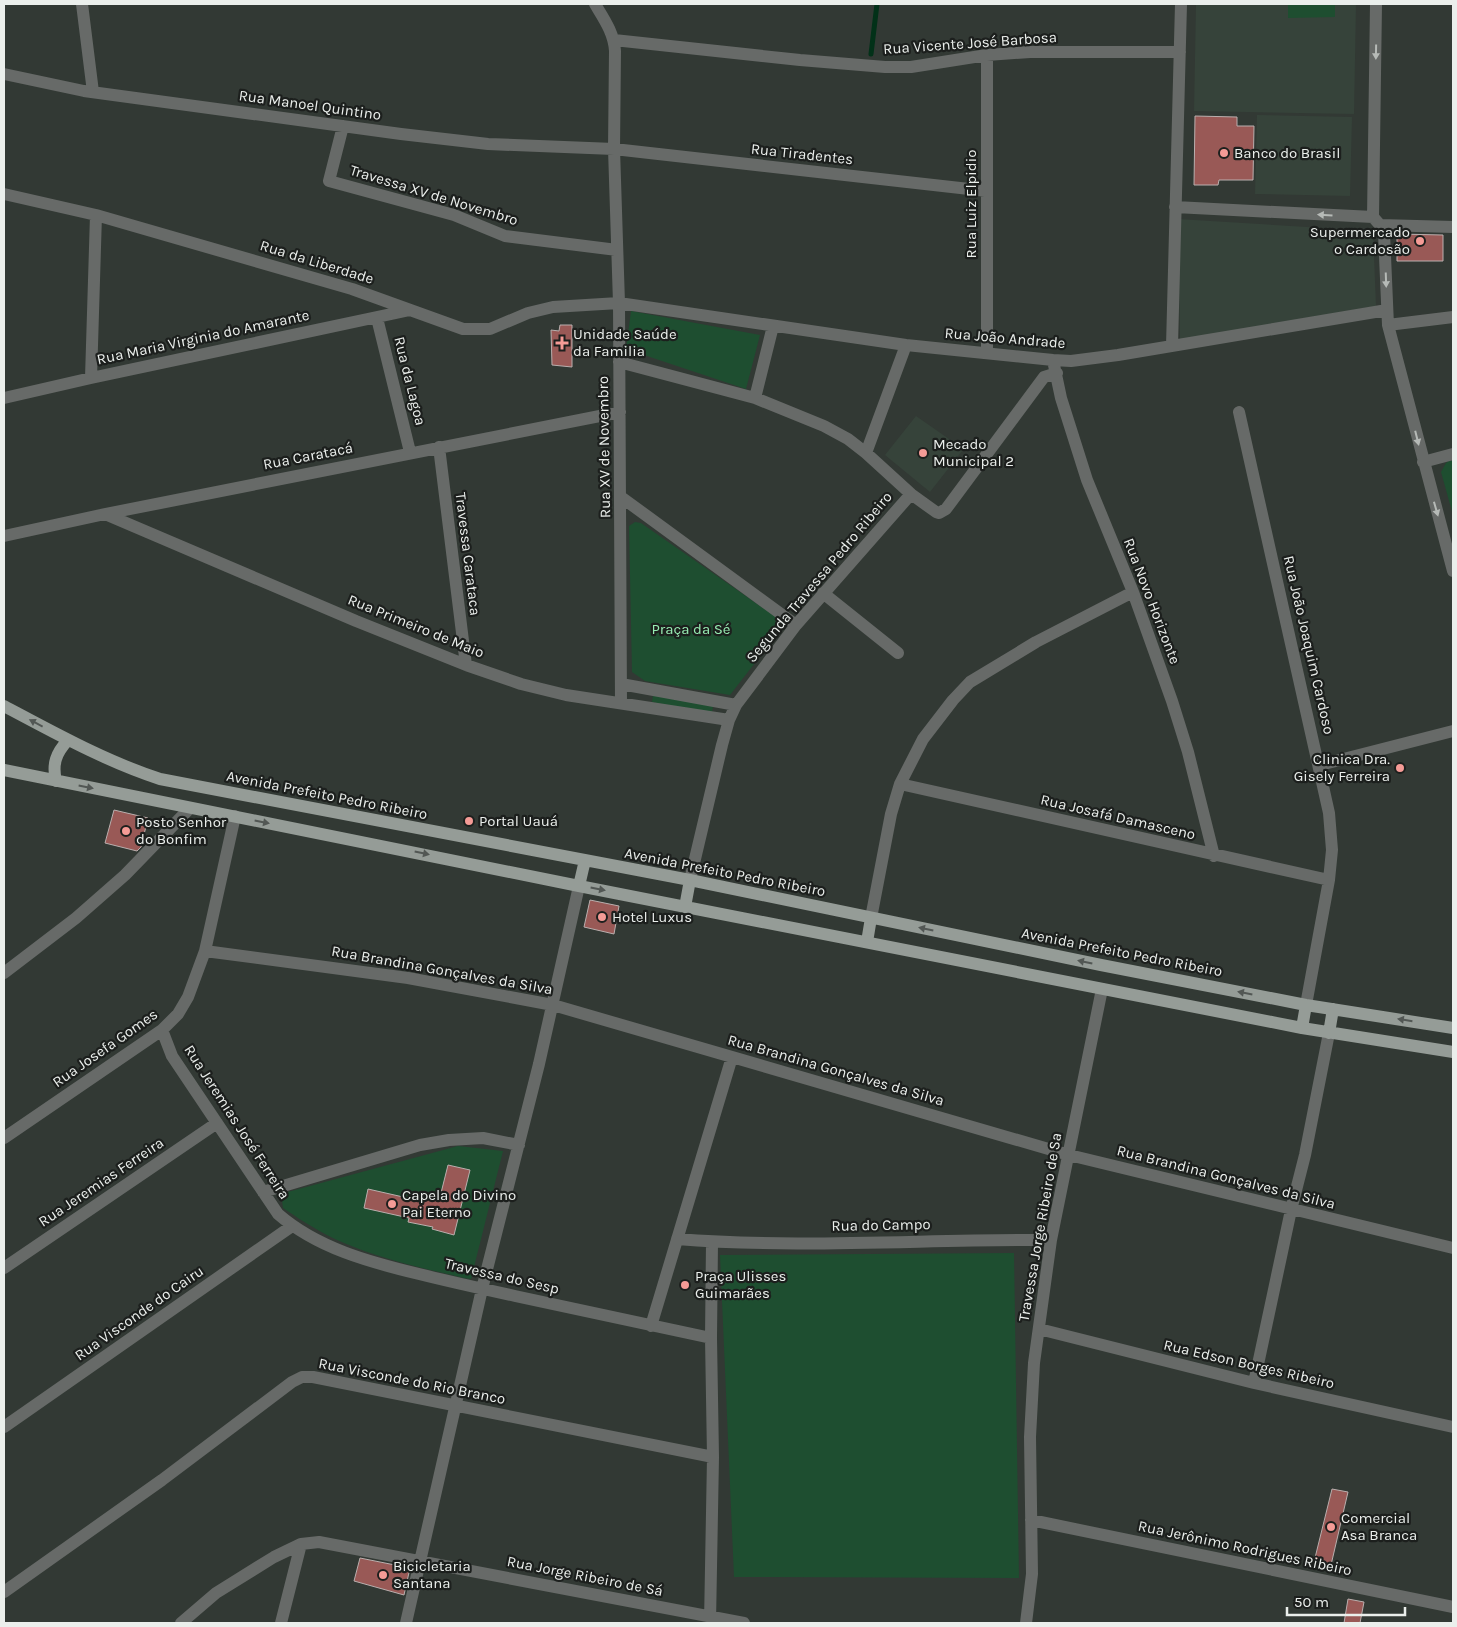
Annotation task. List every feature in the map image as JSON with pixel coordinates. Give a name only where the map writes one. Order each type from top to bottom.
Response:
[{"type":"main road","name":"Avenida Prefeito Pedro Ribeiro","points":[[4,706],[68,740],[135,771],[194,786],[690,880],[1106,966],[1306,1005],[1453,1028]]},
{"type":"main road","points":[[56,781],[54,763],[57,754],[68,740]]},
{"type":"main road","points":[[4,770],[1329,1034],[1453,1052]]},
{"type":"main road","points":[[190,808],[194,786]]},
{"type":"main road","points":[[579,886],[585,860]]},
{"type":"main road","points":[[685,907],[690,880]]},
{"type":"main road","points":[[867,942],[871,918]]},
{"type":"main road","points":[[1102,989],[1106,966]]},
{"type":"main road","points":[[1302,1028],[1306,1005]]},
{"type":"main road","points":[[1329,1034],[1333,1009]]},
{"type":"street","points":[[82,4],[93,92]]},
{"type":"street","points":[[595,4],[614,40]]},
{"type":"street","points":[[1172,346],[1181,4]]},
{"type":"street","points":[[1376,4],[1377,221],[1384,233],[1388,325],[1453,571]]},
{"type":"street","name":"Rua Vicente José Barbosa","points":[[614,40],[800,60],[886,67],[919,66],[987,55],[1030,52],[1180,52]]},
{"type":"street","name":"Rua XV de Novembro","points":[[614,40],[614,149],[619,303],[621,703]]},
{"type":"street","name":"Rua Luiz Elpidio","points":[[987,55],[987,353]]},
{"type":"street","name":"Rua Manoel Quintino","points":[[4,74],[93,92],[401,134],[488,144],[614,149]]},
{"type":"street","name":"Travessa XV de Novembro","points":[[343,126],[329,181],[454,215],[506,236],[617,250]]},
{"type":"street","name":"Rua Tiradentes","points":[[614,149],[987,191]]},
{"type":"street","name":"Rua da Liberdade","points":[[4,194],[96,215],[352,289],[463,329],[490,329],[528,314],[553,307],[619,303]]},
{"type":"street","points":[[1175,207],[1453,227]]},
{"type":"street","points":[[91,378],[96,215]]},
{"type":"street","name":"Rua João Andrade","points":[[619,303],[906,345],[1053,360],[1102,358],[1387,310]]},
{"type":"street","name":"Rua Maria Virginia do Amarante","points":[[4,398],[410,310]]},
{"type":"street","points":[[1388,325],[1453,317]]},
{"type":"street","name":"Rua da Lagoa","points":[[377,318],[410,452]]},
{"type":"street","points":[[755,398],[773,326]]},
{"type":"street","points":[[866,453],[906,345]]},
{"type":"street","name":"Rua Novo Horizonte","points":[[1053,360],[1061,398],[1087,480],[1133,592],[1172,701],[1188,752],[1214,856]]},
{"type":"street","points":[[619,362],[755,398],[824,426],[848,439],[936,512],[943,512],[1044,377],[1057,373]]},
{"type":"street","name":"Rua Caratacá","points":[[4,536],[410,452],[620,412]]},
{"type":"street","name":"Rua João Joaquim Cardoso","points":[[1239,412],[1320,765],[1329,813],[1332,850],[1329,880],[1306,1005]]},
{"type":"street","name":"Travessa Carataca","points":[[439,447],[466,665]]},
{"type":"street","points":[[1423,462],[1453,454]]},
{"type":"street","name":"Segunda Travessa Pedro Ribeiro","points":[[690,880],[729,720],[736,706],[796,625],[912,494]]},
{"type":"street","points":[[621,497],[796,625]]},
{"type":"street","name":"Rua Primeiro de Maio","points":[[105,514],[356,621],[466,665],[521,684],[566,695],[729,720]]},
{"type":"street","points":[[871,918],[891,814],[900,784],[923,739],[952,700],[970,682],[1036,642],[1133,592]]},
{"type":"street","points":[[823,593],[898,653]]},
{"type":"street","points":[[621,684],[736,706]]},
{"type":"street","points":[[1320,765],[1453,731]]},
{"type":"street","name":"Rua Josafá Damasceno","points":[[900,784],[1214,856],[1329,880]]},
{"type":"street","points":[[4,974],[76,918],[124,875],[190,808]]},
{"type":"street","name":"Rua Josefa Gomes","points":[[4,1138],[162,1030],[178,1014],[188,997],[205,951],[234,816]]},
{"type":"street","points":[[406,1623],[482,1289],[553,1005],[579,886]]},
{"type":"street","name":"Rua Brandina Gonçalves da Silva","points":[[205,951],[408,978],[553,1005],[1070,1155],[1453,1248]]},
{"type":"street","name":"Travessa Jorge Ribeiro de Sa","points":[[1026,1623],[1032,1574],[1031,1428],[1034,1363],[1051,1240],[1070,1155],[1102,989]]},
{"type":"street","name":"Rua Jeremias José Ferreira","points":[[162,1030],[172,1056],[278,1214],[292,1226]]},
{"type":"street","points":[[1254,1383],[1313,1117],[1329,1034]]},
{"type":"street","points":[[651,1326],[732,1057]]},
{"type":"street","name":"Rua Jeremias Ferreira","points":[[4,1268],[218,1123]]},
{"type":"street","points":[[263,1192],[420,1146],[449,1140],[483,1138],[519,1144]]},
{"type":"street","name":"Travessa do Sesp","points":[[292,1226],[313,1239],[352,1255],[391,1267],[482,1289],[711,1338]]},
{"type":"street","name":"Rua Visconde do Cairu","points":[[4,1427],[292,1226]]},
{"type":"street","name":"Rua do Campo","points":[[677,1239],[712,1242],[788,1243],[1051,1240]]},
{"type":"street","points":[[710,1620],[713,1457],[712,1242]]},
{"type":"street","name":"Rua Edson Borges Ribeiro","points":[[1039,1329],[1254,1383],[1453,1427]]},
{"type":"street","name":"Rua Visconde do Rio Branco","points":[[4,1592],[162,1480],[292,1382],[302,1377],[325,1378],[455,1406],[713,1457]]},
{"type":"street","name":"Rua Jerônimo Rodrigues Ribeiro","points":[[1031,1520],[1453,1607]]},
{"type":"street","name":"Rua Jorge Ribeiro de Sá","points":[[301,1544],[319,1542],[710,1620],[744,1623]]},
{"type":"street","points":[[181,1623],[216,1593],[274,1557],[301,1544]]},
{"type":"street","points":[[281,1623],[301,1544]]},
{"type":"shaded area","points":[[1196,4],[1356,4],[1354,114],[1194,111]]},
{"type":"shaded area","points":[[1257,115],[1352,117],[1350,196],[1255,194]]},
{"type":"shaded area","points":[[1178,219],[1373,231],[1376,306],[1180,340]]},
{"type":"shaded area","name":"Mecado Municipal 2","points":[[916,416],[949,439],[962,451],[930,492],[885,455]]},
{"type":"green space","points":[[1288,4],[1335,4],[1335,17],[1288,18]]},
{"type":"green space","points":[[631,311],[760,335],[746,389],[626,349]]},
{"type":"green space","points":[[1449,461],[1453,461],[1453,515],[1441,472]]},
{"type":"green space","name":"Praça da Sé","points":[[635,522],[641,523],[776,617],[779,632],[730,695],[645,681],[632,672],[629,526]]},
{"type":"green space","points":[[653,695],[713,706],[712,713],[652,702]]},
{"type":"green space","points":[[458,1146],[503,1151],[471,1279],[408,1264],[354,1247],[317,1230],[283,1208],[282,1200],[284,1193]]},
{"type":"green space","points":[[1014,1253],[1019,1578],[734,1577],[720,1255]]},
{"type":"building","name":"Banco do Brasil","points":[[1195,116],[1237,117],[1237,126],[1254,126],[1253,180],[1219,180],[1218,185],[1194,185]]},
{"type":"building","name":"Supermercado o Cardosão","points":[[1397,234],[1443,235],[1443,261],[1397,261]]},
{"type":"building","name":"Unidade Saúde da Familia","points":[[560,325],[572,325],[572,367],[552,365],[551,330],[559,331]]},
{"type":"building","name":"Posto Senhor do Bonfim","points":[[114,810],[148,818],[141,847],[137,851],[105,843]]},
{"type":"building","name":"Hotel Luxus","points":[[590,900],[619,906],[614,934],[584,927]]},
{"type":"building","points":[[448,1165],[470,1170],[454,1235],[432,1229],[433,1227],[408,1222],[409,1218],[364,1208],[368,1189],[412,1199],[413,1195],[439,1201]]},
{"type":"building","name":"Comercial Asa Branca","points":[[1332,1489],[1348,1492],[1331,1565],[1314,1562]]},
{"type":"building","name":"Bicicletaria Santana","points":[[360,1558],[410,1568],[404,1595],[354,1581]]},
{"type":"building","points":[[1348,1599],[1364,1602],[1360,1623],[1344,1623]]},
{"type":"waterway","points":[[871,54],[877,4]]},
{"type":"place","name":"Banco do Brasil","points":[[1224,153]]},
{"type":"place","name":"Supermercado o Cardosão","points":[[1420,241]]},
{"type":"place","name":"Unidade Saúde da Familia","points":[[562,343]]},
{"type":"place","name":"Mecado Municipal 2","points":[[923,453]]},
{"type":"place","name":"Clinica Dra. Gisely Ferreira","points":[[1400,768]]},
{"type":"place","name":"Portal Uauá","points":[[469,821]]},
{"type":"place","name":"Posto Senhor do Bonfim","points":[[126,831]]},
{"type":"place","name":"Hotel Luxus","points":[[602,917]]},
{"type":"place","name":"Capela do Divino Pai Eterno","points":[[392,1204]]},
{"type":"place","name":"Praça Ulisses Guimarães","points":[[685,1285]]},
{"type":"place","name":"Comercial Asa Branca","points":[[1331,1527]]},
{"type":"place","name":"Bicicletaria Santana","points":[[383,1575]]}]
